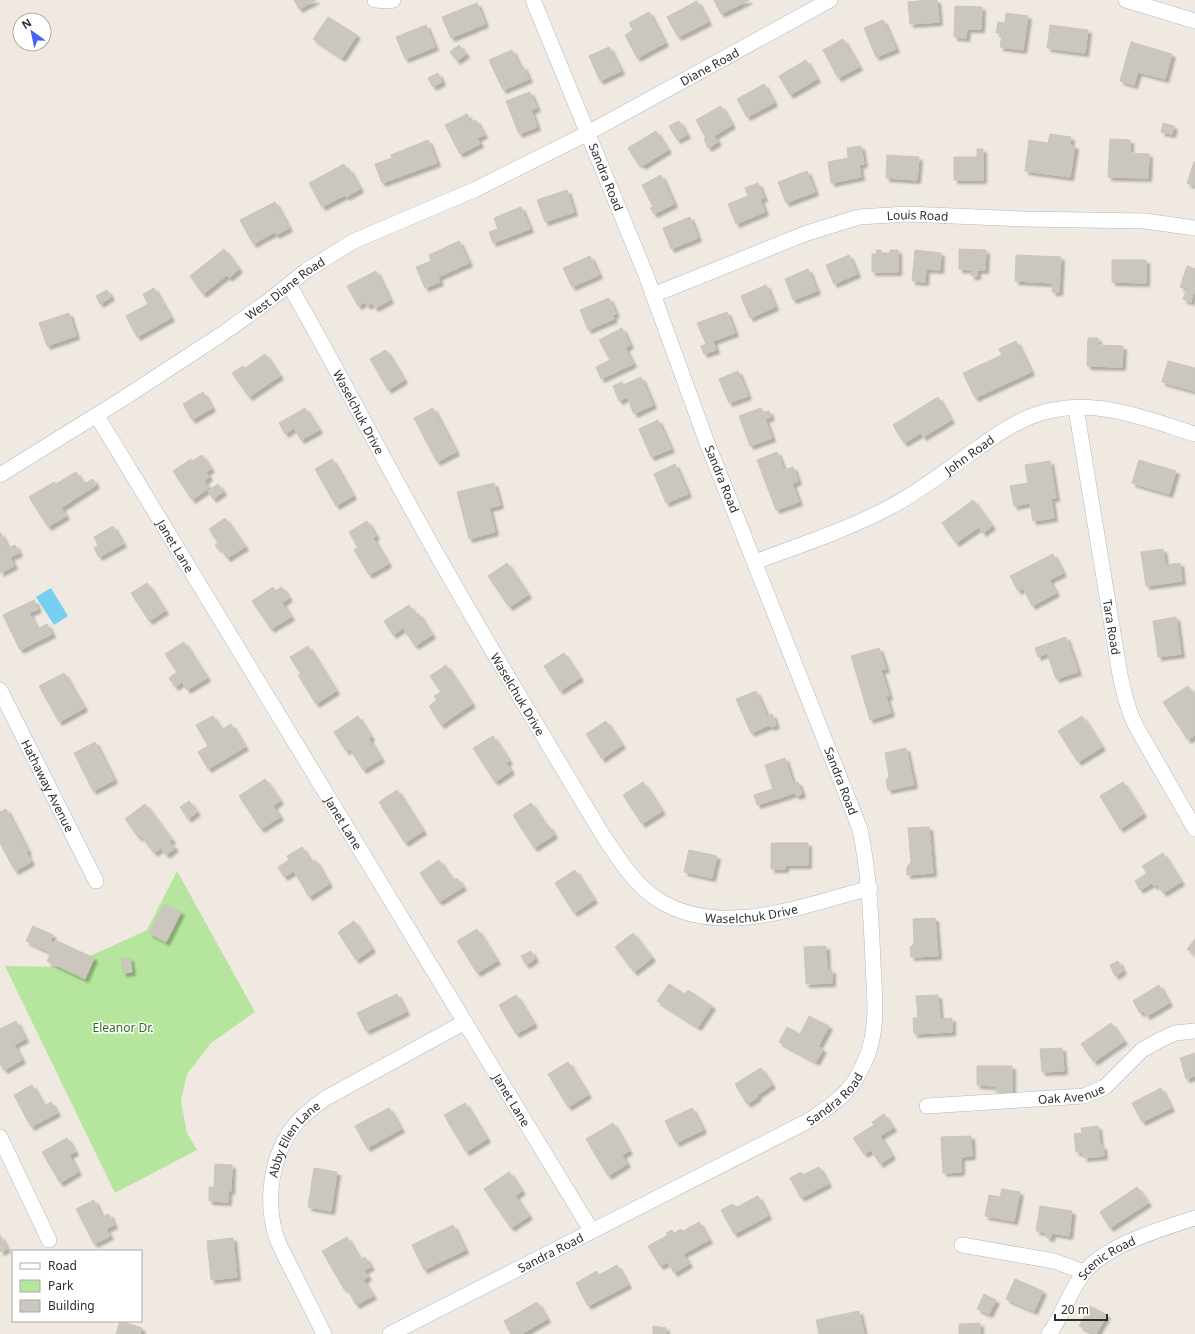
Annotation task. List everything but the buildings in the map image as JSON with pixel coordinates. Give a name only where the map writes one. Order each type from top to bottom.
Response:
[{"type":"street","points":[[375,0],[393,0]]},
{"type":"street","name":"Sandra Road","points":[[390,1334],[591,1230],[810,1120],[841,1096],[854,1082],[870,1047],[874,1022],[875,1003],[870,888],[860,829],[706,440],[653,295],[588,133],[532,0]]},
{"type":"street","name":"Diane Road","points":[[588,133],[830,0]]},
{"type":"street","points":[[1126,0],[1195,20]]},
{"type":"street","name":"West Diane Road","points":[[0,475],[97,416],[222,334],[325,258],[354,241],[474,190],[588,133]]},
{"type":"street","name":"Louis Road","points":[[653,295],[807,232],[859,217],[907,214],[1024,219],[1145,221],[1195,228]]},
{"type":"street","name":"Waselchuk Drive","points":[[289,284],[325,347],[383,457],[458,592],[604,837],[626,869],[642,887],[656,899],[674,909],[712,918],[737,918],[778,913],[870,888]]},
{"type":"street","name":"Tara Road","points":[[1076,408],[1124,694],[1130,714],[1137,728],[1195,829]]},
{"type":"street","name":"John Road","points":[[755,562],[844,528],[889,508],[915,493],[992,438],[1032,416],[1053,410],[1095,408],[1151,420],[1195,434]]},
{"type":"street","name":"Janet Lane","points":[[97,416],[591,1230]]},
{"type":"street","name":"Hathaway Avenue","points":[[0,690],[96,881]]},
{"type":"street","name":"Abby Ellen Lane","points":[[324,1334],[276,1237],[270,1200],[276,1164],[284,1143],[294,1126],[307,1112],[326,1098],[465,1022]]},
{"type":"street","name":"Oak Avenue","points":[[927,1106],[1084,1096],[1105,1087],[1142,1050],[1175,1033],[1195,1031]]},
{"type":"street","points":[[0,1137],[49,1240]]},
{"type":"street","name":"Scenic Road","points":[[1049,1334],[1084,1272],[1107,1252],[1149,1234],[1195,1218]]},
{"type":"street","points":[[962,1245],[1054,1261],[1084,1272]]},
{"type":"green space","name":"Eleanor Dr.","points":[[177,871],[255,1012],[211,1043],[187,1074],[181,1101],[187,1133],[197,1150],[115,1193],[5,966],[66,967],[147,930]]},
{"type":"water","points":[[51,588],[68,616],[54,625],[36,597]]}]
